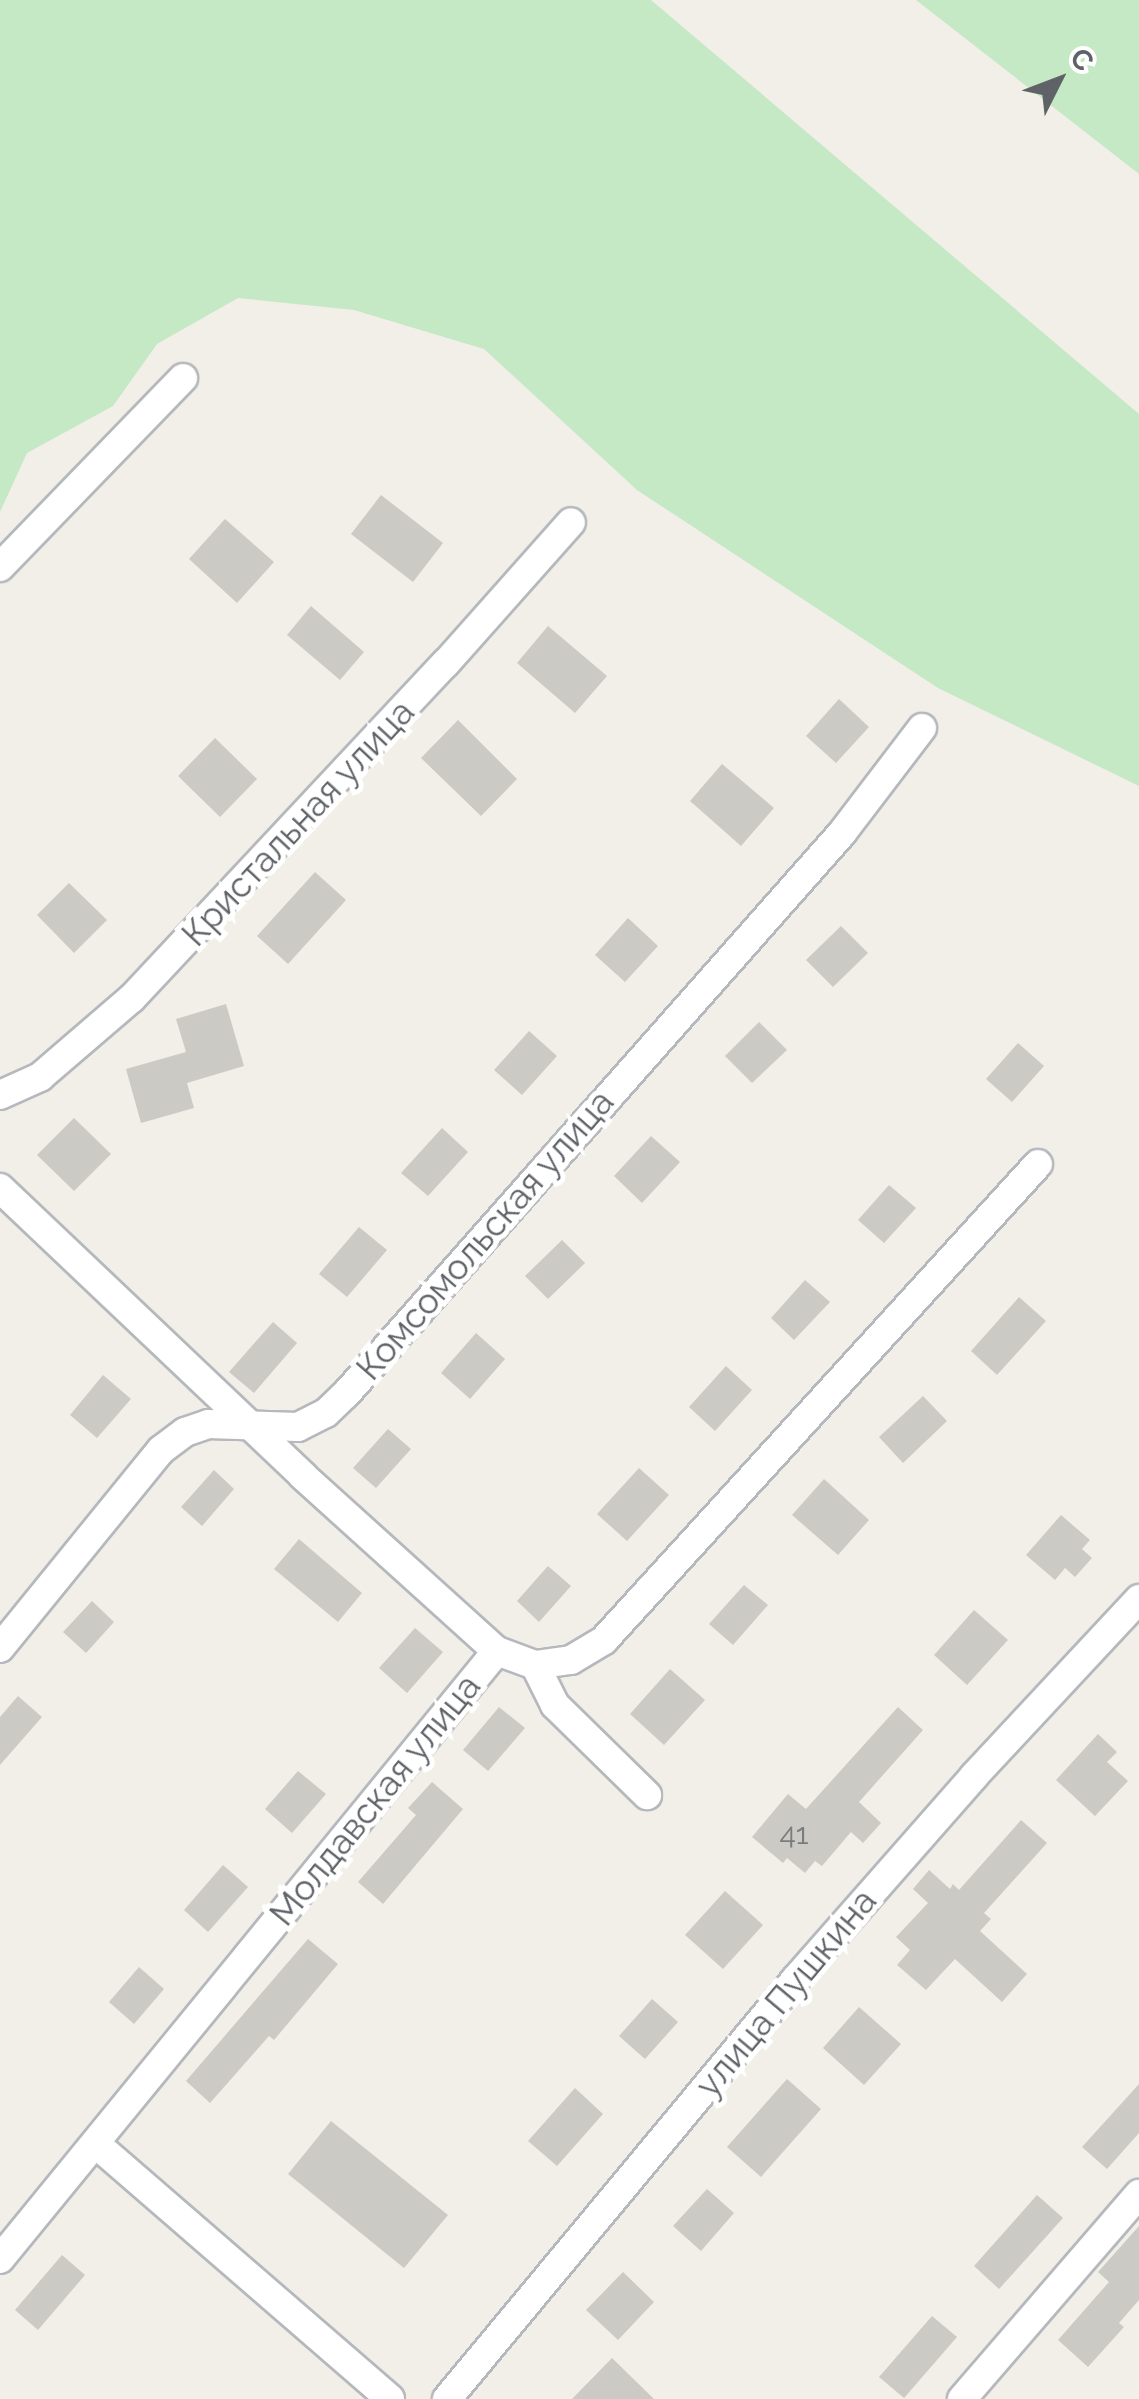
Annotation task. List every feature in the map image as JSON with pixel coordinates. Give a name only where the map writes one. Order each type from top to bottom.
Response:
[{"type":"street","points":[[0,566],[183,378]]},
{"type":"street","name":"Кристальная улица","points":[[0,1095],[40,1077],[132,998],[433,678],[571,522]]},
{"type":"street","name":"Комсомольская улица","points":[[298,1427],[326,1413],[346,1394],[842,833],[922,728]]},
{"type":"street","points":[[647,1795],[554,1705],[535,1665],[571,1660],[604,1640],[1038,1164]]},
{"type":"street","points":[[0,1188],[302,1476],[498,1650]]},
{"type":"street","points":[[0,1648],[161,1450],[185,1432],[208,1424],[298,1427],[302,1476]]},
{"type":"street","name":"улица Пушкина","points":[[446,2399],[795,1980],[974,1776],[1139,1599]]},
{"type":"street","name":"Молдавская улица","points":[[0,2260],[498,1650],[535,1665]]},
{"type":"street","points":[[96,2144],[390,2399]]},
{"type":"street","points":[[962,2399],[1139,2194]]},
{"type":"green space","points":[[0,0],[651,0],[1139,414],[1139,786],[938,688],[637,490],[484,349],[354,310],[238,298],[157,344],[113,406],[27,453],[0,512]]},
{"type":"green space","points":[[916,0],[1139,0],[1139,174],[975,46]]},
{"type":"building","points":[[381,495],[443,543],[413,582],[351,534]]},
{"type":"building","points":[[225,519],[274,562],[237,603],[189,559]]},
{"type":"building","points":[[311,606],[364,652],[340,680],[287,635]]},
{"type":"building","points":[[548,626],[607,676],[575,713],[517,663]]},
{"type":"building","points":[[839,699],[869,727],[836,763],[806,736]]},
{"type":"building","points":[[458,720],[517,779],[481,816],[421,758]]},
{"type":"building","points":[[215,738],[257,779],[220,817],[178,776]]},
{"type":"building","points":[[722,764],[774,808],[741,846],[690,801]]},
{"type":"building","points":[[315,872],[346,900],[288,964],[257,936]]},
{"type":"building","points":[[69,883],[107,920],[74,953],[37,915]]},
{"type":"building","points":[[628,918],[658,946],[625,982],[595,955]]},
{"type":"building","points":[[841,926],[868,953],[833,987],[806,960]]},
{"type":"building","points":[[226,1004],[244,1066],[187,1083],[194,1108],[141,1123],[126,1069],[186,1052],[176,1019]]},
{"type":"building","points":[[759,1022],[787,1050],[752,1083],[725,1056]]},
{"type":"building","points":[[529,1031],[557,1056],[522,1095],[494,1070]]},
{"type":"building","points":[[1018,1043],[1044,1066],[1012,1102],[986,1079]]},
{"type":"building","points":[[74,1118],[111,1154],[74,1191],[37,1155]]},
{"type":"building","points":[[442,1128],[468,1152],[428,1196],[401,1173]]},
{"type":"building","points":[[651,1136],[680,1162],[642,1203],[614,1176]]},
{"type":"building","points":[[889,1185],[916,1208],[884,1243],[858,1220]]},
{"type":"building","points":[[359,1227],[387,1250],[347,1297],[319,1274]]},
{"type":"building","points":[[562,1240],[585,1263],[548,1299],[525,1276]]},
{"type":"building","points":[[805,1280],[830,1302],[794,1340],[771,1318]]},
{"type":"building","points":[[1019,1297],[1046,1321],[997,1375],[971,1351]]},
{"type":"building","points":[[273,1322],[297,1343],[254,1393],[229,1372]]},
{"type":"building","points":[[476,1333],[505,1359],[470,1399],[441,1373]]},
{"type":"building","points":[[726,1366],[752,1390],[715,1431],[689,1407]]},
{"type":"building","points":[[103,1375],[131,1399],[97,1438],[70,1415]]},
{"type":"building","points":[[923,1396],[947,1421],[903,1463],[879,1437]]},
{"type":"building","points":[[388,1429],[411,1449],[376,1488],[353,1468]]},
{"type":"building","points":[[639,1468],[669,1495],[627,1541],[597,1514]]},
{"type":"building","points":[[214,1470],[234,1489],[202,1526],[181,1507]]},
{"type":"building","points":[[824,1479],[869,1520],[838,1555],[792,1515]]},
{"type":"building","points":[[1061,1515],[1090,1540],[1082,1549],[1092,1558],[1075,1577],[1065,1568],[1055,1580],[1026,1555]]},
{"type":"building","points":[[299,1539],[362,1593],[338,1622],[274,1569]]},
{"type":"building","points":[[548,1566],[571,1586],[539,1622],[517,1601]]},
{"type":"building","points":[[744,1585],[768,1605],[733,1645],[709,1624]]},
{"type":"building","points":[[92,1601],[114,1622],[86,1653],[63,1632]]},
{"type":"building","points":[[974,1610],[1008,1640],[967,1685],[934,1655]]},
{"type":"building","points":[[415,1628],[443,1652],[407,1693],[379,1668]]},
{"type":"building","points":[[670,1669],[705,1700],[664,1745],[630,1714]]},
{"type":"building","points":[[18,1696],[42,1717],[0,1765],[0,1717]]},
{"type":"building","points":[[499,1707],[525,1728],[488,1771],[463,1750]]},
{"type":"building","points":[[898,1707],[923,1730],[859,1802],[881,1823],[863,1843],[851,1832],[822,1866],[815,1861],[805,1873],[787,1858],[783,1863],[752,1837],[788,1794],[806,1809]]},
{"type":"building","points":[[1098,1734],[1117,1752],[1107,1762],[1128,1781],[1095,1816],[1056,1780]]},
{"type":"building","points":[[298,1771],[326,1794],[292,1833],[265,1809]]},
{"type":"building","points":[[432,1782],[463,1809],[383,1904],[358,1882],[416,1815],[408,1808]]},
{"type":"building","points":[[1021,1820],[1047,1843],[984,1913],[991,1919],[980,1931],[1027,1974],[1002,2002],[955,1959],[926,1990],[897,1965],[910,1950],[896,1937],[928,1903],[913,1889],[929,1870],[950,1889],[953,1884],[959,1890]]},
{"type":"building","points":[[223,1865],[248,1887],[208,1932],[184,1910]]},
{"type":"building","points":[[725,1891],[763,1925],[723,1969],[685,1935]]},
{"type":"building","points":[[308,1939],[338,1964],[274,2040],[269,2036],[210,2103],[186,2081]]},
{"type":"building","points":[[139,1967],[164,1989],[134,2024],[109,2002]]},
{"type":"building","points":[[652,1999],[678,2022],[645,2059],[619,2036]]},
{"type":"building","points":[[859,2007],[901,2044],[864,2085],[823,2048]]},
{"type":"building","points":[[787,2079],[821,2109],[761,2177],[727,2147]]},
{"type":"building","points":[[1139,2084],[1139,2133],[1107,2169],[1082,2147]]},
{"type":"building","points":[[575,2088],[603,2114],[557,2166],[528,2141]]},
{"type":"building","points":[[331,2121],[448,2215],[404,2268],[288,2174]]},
{"type":"building","points":[[707,2189],[734,2213],[701,2251],[673,2226]]},
{"type":"building","points":[[1037,2195],[1063,2218],[999,2289],[974,2266]]},
{"type":"building","points":[[1139,2226],[1139,2300],[1119,2323],[1124,2327],[1088,2367],[1058,2340],[1109,2282],[1098,2272]]},
{"type":"building","points":[[62,2255],[85,2275],[38,2330],[15,2310]]},
{"type":"building","points":[[623,2272],[654,2302],[618,2340],[586,2310]]},
{"type":"building","points":[[932,2316],[957,2337],[904,2398],[879,2377]]},
{"type":"building","points":[[612,2358],[654,2399],[572,2399]]}]
